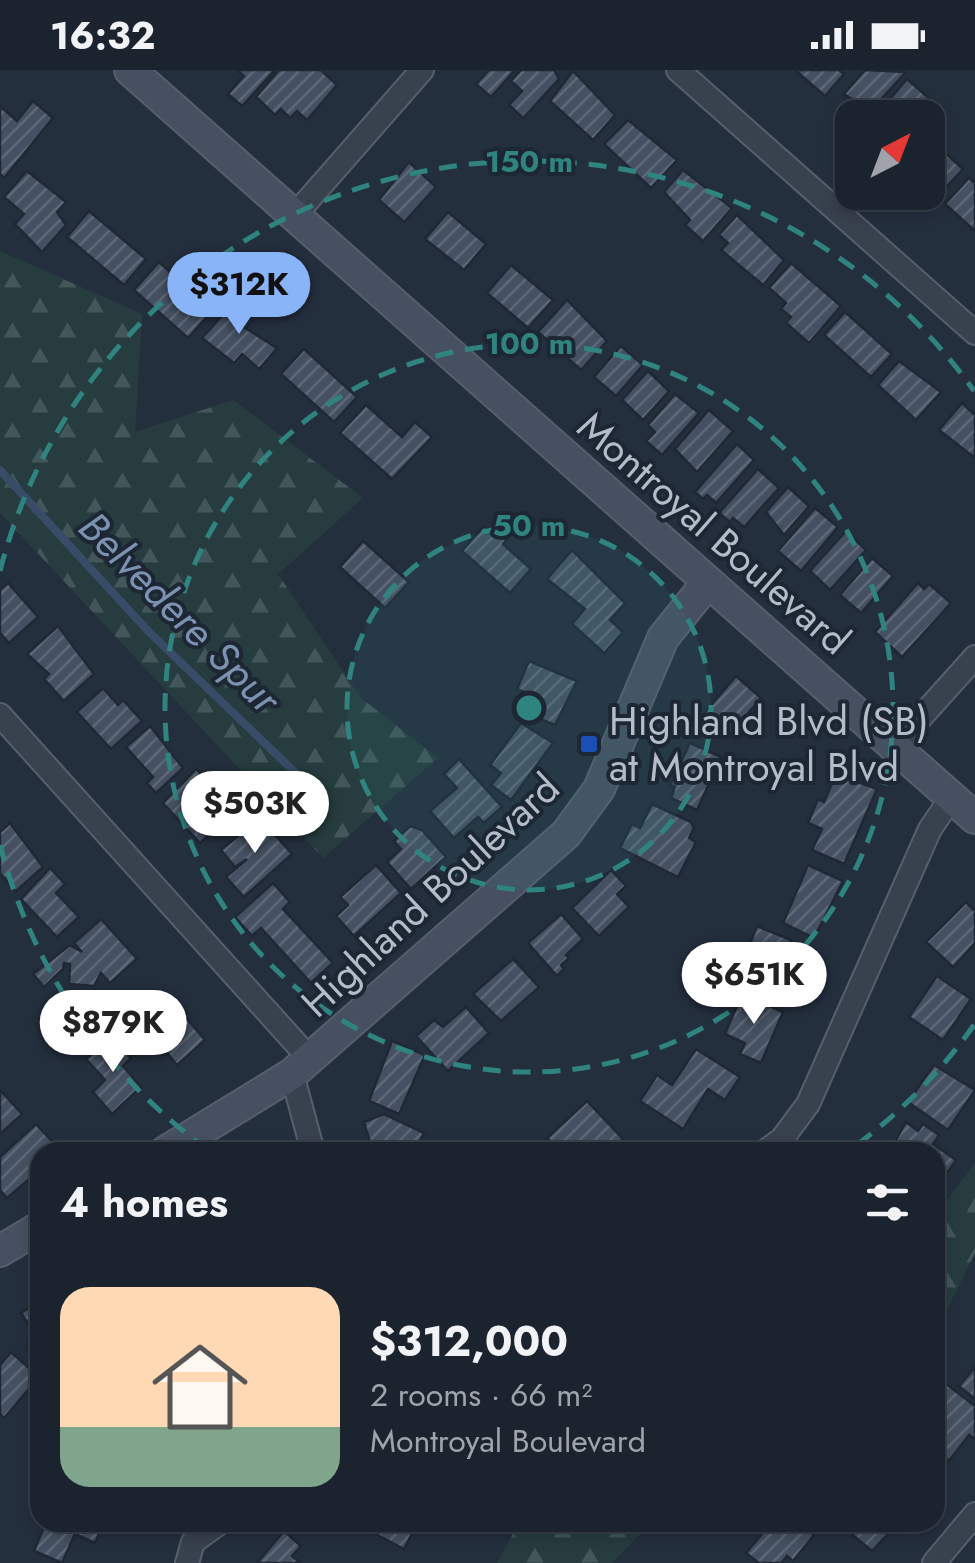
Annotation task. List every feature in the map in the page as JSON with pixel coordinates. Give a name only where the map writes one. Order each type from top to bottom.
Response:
[{"type":"street","name":"Montroyal Boulevard","points":[[130,70],[975,818]]},
{"type":"street","points":[[295,216],[422,70]]},
{"type":"street","points":[[678,70],[975,333]]},
{"type":"street","name":"Highland Boulevard","points":[[181,1142],[301,1067],[578,822],[610,766],[664,638],[708,582]]},
{"type":"street","points":[[895,746],[975,657]]},
{"type":"street","points":[[0,715],[301,1067],[312,1142]]},
{"type":"street","points":[[779,1142],[808,1104],[930,829],[952,798]]},
{"type":"street","points":[[0,1251],[30,1233]]},
{"type":"street","points":[[934,1563],[975,1514]]},
{"type":"street","points":[[186,1563],[193,1542],[206,1532]]},
{"type":"green space","points":[[0,251],[142,314],[135,432],[233,400],[363,498],[278,574],[361,698],[438,758],[323,858],[0,513]]},
{"type":"green space","points":[[975,1163],[975,1253],[945,1314],[945,1202]]},
{"type":"green space","points":[[514,1532],[642,1532],[612,1563],[497,1563]]},
{"type":"building","points":[[237,70],[275,70],[242,106],[228,94],[244,76]]},
{"type":"building","points":[[279,70],[321,70],[337,85],[307,120],[297,111],[290,118],[281,109],[275,115],[256,97]]},
{"type":"building","points":[[489,70],[515,70],[491,97],[476,84]]},
{"type":"building","points":[[521,70],[554,70],[559,79],[523,118],[509,105],[522,91],[511,81]]},
{"type":"building","points":[[795,70],[839,70],[844,74],[825,96]]},
{"type":"building","points":[[865,70],[906,72],[880,100],[853,100],[844,94]]},
{"type":"building","points":[[573,71],[615,115],[593,140],[550,101]]},
{"type":"building","points":[[907,79],[930,99],[929,100],[889,100]]},
{"type":"building","points":[[33,101],[53,118],[4,178],[0,174],[0,106],[17,121]]},
{"type":"building","points":[[628,120],[677,160],[651,188],[604,144]]},
{"type":"building","points":[[945,153],[963,169],[945,188]]},
{"type":"building","points":[[409,162],[436,187],[404,222],[379,200]]},
{"type":"building","points":[[683,170],[732,208],[703,241],[685,225],[690,220],[664,192]]},
{"type":"building","points":[[27,171],[66,202],[57,212],[66,225],[42,252],[15,224],[24,214],[4,197]]},
{"type":"building","points":[[969,178],[975,183],[975,231],[945,204]]},
{"type":"building","points":[[89,211],[146,259],[124,285],[67,237]]},
{"type":"building","points":[[448,212],[486,244],[464,270],[425,239]]},
{"type":"building","points":[[737,215],[784,260],[763,285],[721,250],[728,243],[719,235]]},
{"type":"building","points":[[195,251],[218,272],[202,283],[222,300],[188,338],[134,290],[159,262],[190,290],[197,282],[180,268]]},
{"type":"building","points":[[791,263],[841,306],[809,343],[786,323],[791,317],[781,309],[786,303],[769,288]]},
{"type":"building","points":[[511,265],[553,300],[528,328],[487,293]]},
{"type":"building","points":[[238,298],[255,312],[242,326],[277,348],[259,369],[242,354],[234,363],[202,338]]},
{"type":"building","points":[[567,300],[607,341],[581,370],[538,332]]},
{"type":"building","points":[[845,312],[892,354],[871,377],[824,335]]},
{"type":"building","points":[[621,346],[643,365],[616,396],[594,377]]},
{"type":"building","points":[[304,349],[357,397],[334,422],[281,374]]},
{"type":"building","points":[[899,361],[941,392],[916,420],[878,385]]},
{"type":"building","points":[[648,371],[669,391],[643,420],[622,400]]},
{"type":"building","points":[[675,394],[699,413],[662,455],[646,441],[655,432],[648,425]]},
{"type":"building","points":[[962,403],[975,415],[975,458],[939,430]]},
{"type":"building","points":[[366,405],[402,437],[415,422],[432,437],[392,479],[340,433]]},
{"type":"building","points":[[709,410],[733,431],[697,472],[675,449]]},
{"type":"building","points":[[737,444],[754,460],[716,503],[707,495],[703,499],[695,492]]},
{"type":"building","points":[[758,469],[779,488],[744,527],[733,518],[730,522],[719,513]]},
{"type":"building","points":[[788,487],[809,506],[784,535],[766,512]]},
{"type":"building","points":[[815,508],[838,527],[801,571],[778,551]]},
{"type":"building","points":[[484,526],[494,535],[499,529],[508,538],[503,544],[531,569],[510,593],[462,551]]},
{"type":"building","points":[[846,531],[866,550],[830,590],[810,571]]},
{"type":"building","points":[[363,541],[409,582],[385,608],[340,567]]},
{"type":"building","points":[[572,550],[625,603],[610,620],[623,632],[604,653],[572,624],[585,609],[547,579]]},
{"type":"building","points":[[872,558],[893,576],[861,613],[840,595]]},
{"type":"building","points":[[8,583],[38,617],[9,643],[0,633],[0,590]]},
{"type":"building","points":[[918,583],[924,589],[929,584],[951,603],[902,657],[875,632]]},
{"type":"building","points":[[58,626],[94,674],[64,701],[44,679],[49,674],[27,654]]},
{"type":"building","points":[[529,661],[577,681],[555,725],[521,711],[528,694],[517,689]]},
{"type":"building","points":[[736,676],[761,698],[726,739],[701,717]]},
{"type":"building","points":[[103,688],[118,705],[123,700],[142,721],[111,749],[77,712]]},
{"type":"building","points":[[521,723],[553,743],[511,800],[491,785],[501,773],[490,765]]},
{"type":"building","points":[[150,726],[183,768],[156,793],[147,783],[153,777],[126,747]]},
{"type":"building","points":[[690,743],[721,757],[697,810],[671,798],[675,787],[670,785]]},
{"type":"building","points":[[459,759],[502,807],[484,823],[478,817],[454,838],[430,811],[457,788],[444,774]]},
{"type":"building","points":[[196,769],[225,796],[216,813],[224,821],[200,843],[163,803]]},
{"type":"building","points":[[836,774],[877,789],[844,864],[812,850],[822,829],[808,823],[818,799],[824,802]]},
{"type":"building","points":[[652,804],[691,822],[694,828],[689,838],[696,842],[678,877],[620,848],[632,824],[640,828]]},
{"type":"building","points":[[260,818],[292,854],[244,897],[226,877],[247,859],[235,867],[221,850]]},
{"type":"building","points":[[10,823],[43,867],[16,891],[0,873],[0,832]]},
{"type":"building","points":[[410,826],[422,830],[446,857],[411,889],[387,862],[401,849],[394,841]]},
{"type":"building","points":[[376,865],[401,893],[354,936],[336,916],[348,905],[340,897]]},
{"type":"building","points":[[808,865],[843,881],[814,938],[783,923]]},
{"type":"building","points":[[50,868],[65,884],[56,893],[79,917],[57,937],[21,899]]},
{"type":"building","points":[[611,870],[626,886],[617,894],[629,907],[599,936],[572,908]]},
{"type":"building","points":[[273,883],[290,902],[283,909],[333,963],[311,983],[261,928],[252,936],[235,917]]},
{"type":"building","points":[[966,902],[975,911],[975,943],[953,967],[926,942]]},
{"type":"building","points":[[561,914],[583,939],[566,955],[569,958],[557,976],[528,943]]},
{"type":"building","points":[[101,919],[137,959],[110,983],[101,973],[94,986],[69,984],[70,964],[64,963],[63,969],[44,987],[33,974],[70,945],[82,952],[74,943]]},
{"type":"building","points":[[757,926],[791,940],[779,969],[798,976],[788,1001],[737,977]]},
{"type":"building","points":[[513,959],[539,987],[501,1021],[473,994]]},
{"type":"building","points":[[937,976],[971,999],[943,1040],[909,1017]]},
{"type":"building","points":[[742,994],[783,1012],[761,1063],[740,1054],[745,1043],[725,1034]]},
{"type":"building","points":[[170,999],[205,1040],[177,1065],[143,1024]]},
{"type":"building","points":[[466,1007],[489,1033],[448,1071],[416,1036],[434,1020],[443,1027]]},
{"type":"building","points":[[111,1036],[131,1058],[123,1066],[141,1087],[112,1114],[93,1092],[105,1080],[86,1059]]},
{"type":"building","points":[[392,1041],[425,1055],[399,1114],[369,1101]]},
{"type":"building","points":[[696,1049],[740,1077],[725,1100],[708,1089],[683,1129],[640,1101],[657,1075],[672,1085]]},
{"type":"building","points":[[934,1065],[975,1090],[948,1130],[908,1102]]},
{"type":"building","points":[[0,1090],[22,1114],[0,1134]]},
{"type":"building","points":[[587,1101],[623,1139],[551,1142],[547,1138]]},
{"type":"building","points":[[384,1114],[424,1133],[419,1142],[370,1142],[364,1122]]},
{"type":"building","points":[[906,1122],[918,1131],[923,1124],[939,1135],[934,1142],[895,1142]]},
{"type":"building","points":[[36,1124],[53,1142],[30,1142],[30,1178],[7,1198],[0,1190],[0,1157]]},
{"type":"building","points":[[945,1152],[956,1160],[945,1176]]},
{"type":"building","points":[[30,1307],[30,1326],[21,1313]]},
{"type":"building","points":[[11,1352],[30,1369],[30,1388],[4,1418],[0,1414],[0,1365]]},
{"type":"building","points":[[975,1367],[975,1399],[959,1386]]},
{"type":"building","points":[[945,1383],[975,1406],[975,1439],[969,1435],[949,1461],[945,1457]]},
{"type":"building","points":[[42,1532],[100,1532],[95,1543],[75,1534],[62,1563],[34,1551]]},
{"type":"building","points":[[283,1532],[301,1546],[292,1556],[300,1563],[257,1563]]},
{"type":"building","points":[[372,1532],[413,1532],[404,1549]]},
{"type":"building","points":[[760,1532],[814,1535],[793,1561],[787,1556],[781,1563],[759,1563],[746,1553],[762,1534]]},
{"type":"building","points":[[849,1532],[890,1532],[872,1551]]},
{"type":"waterway","name":"Belvedere Spur","points":[[0,470],[148,631],[303,780],[322,792]]},
{"type":"place","name":"Highland Blvd (SB) at Montroyal Blvd","points":[[589,744]]}]
